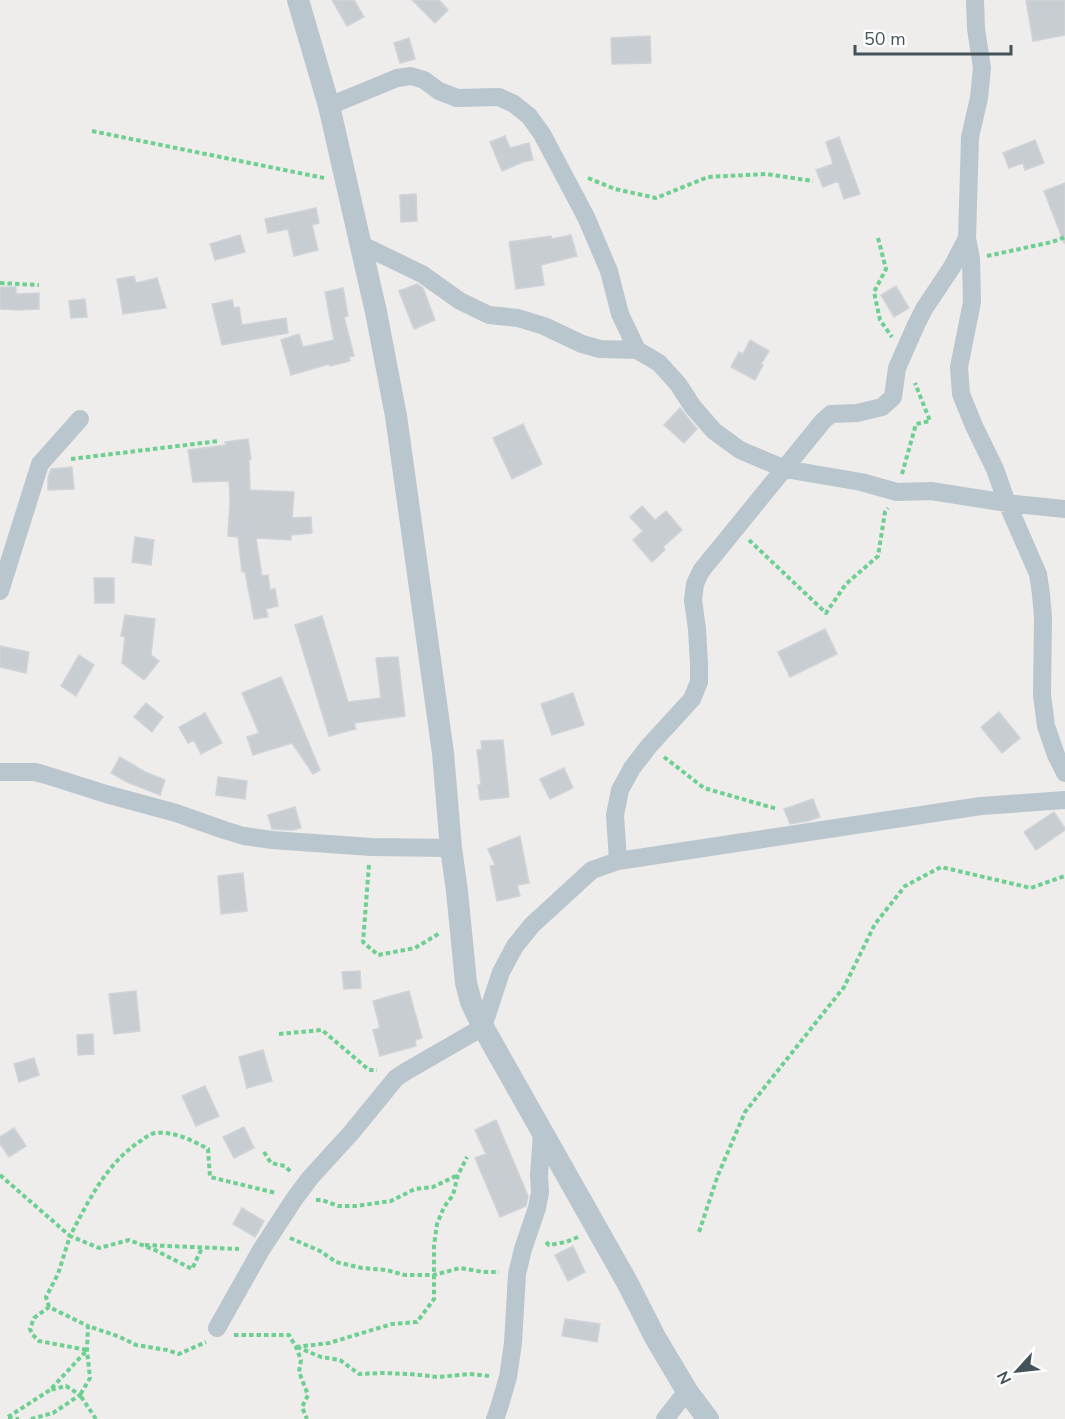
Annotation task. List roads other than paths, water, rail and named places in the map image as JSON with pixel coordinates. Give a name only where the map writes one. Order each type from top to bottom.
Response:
[{"type":"street","points":[[298,0],[329,106],[376,312],[396,416],[443,753],[466,983],[471,1002],[627,1282],[656,1339],[687,1391],[708,1419]]},
{"type":"street","points":[[975,0],[976,29],[982,68],[979,98],[969,137],[967,238],[971,259],[972,302],[959,367],[961,394],[1038,574],[1043,618],[1042,695],[1046,726],[1065,773]]},
{"type":"street","points":[[329,106],[397,78],[411,76],[424,80],[439,91],[457,98],[499,97],[514,104],[529,116],[542,134],[591,228],[609,271],[620,314],[637,350]]},
{"type":"street","points":[[618,861],[615,815],[620,790],[632,768],[649,746],[692,699],[699,682],[693,600],[695,584],[701,571],[823,421],[831,414],[868,411],[882,406],[893,397],[897,369],[916,325],[967,238]]},
{"type":"street","points":[[360,244],[422,274],[460,301],[489,315],[518,318],[600,349],[637,350],[659,363],[714,431],[740,450],[785,469],[861,482],[897,492],[931,491],[1006,503],[1065,509]]},
{"type":"street","points":[[0,591],[40,464],[80,419]]},
{"type":"street","points":[[0,772],[35,772],[176,813],[244,836],[370,847],[451,848]]},
{"type":"street","points":[[217,1328],[261,1250],[310,1178],[389,1086],[405,1072],[483,1027],[501,972],[515,946],[532,925],[592,870],[618,861],[981,806],[1065,800]]},
{"type":"street","points":[[495,1419],[508,1377],[513,1343],[517,1274],[540,1192],[542,1133]]},
{"type":"street","points":[[665,1419],[687,1391]]}]
